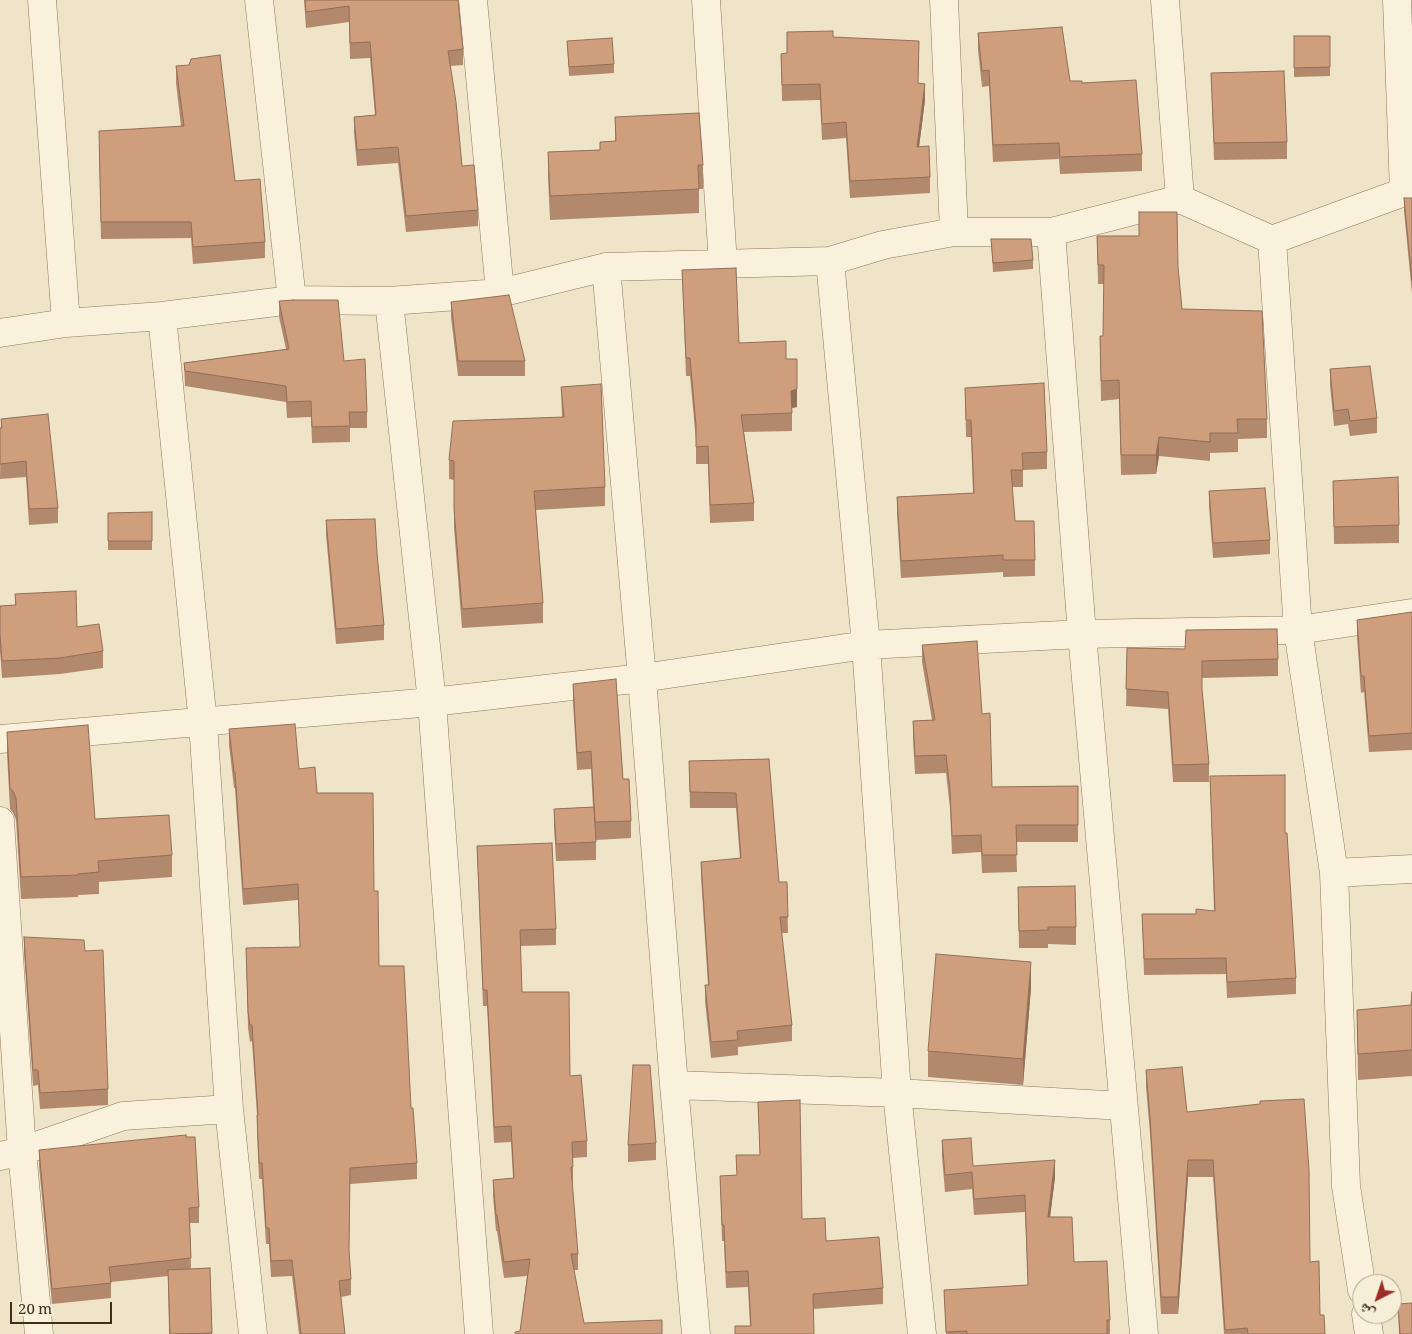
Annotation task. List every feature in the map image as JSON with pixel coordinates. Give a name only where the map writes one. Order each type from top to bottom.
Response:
[{"type":"street","points":[[42,0],[66,323]]},
{"type":"street","points":[[259,0],[292,300]]},
{"type":"street","points":[[472,0],[500,293]]},
{"type":"street","points":[[706,0],[723,264]]},
{"type":"street","points":[[944,0],[954,232]]},
{"type":"street","points":[[1164,0],[1180,200]]},
{"type":"street","points":[[0,333],[66,323],[162,316],[292,300],[390,301],[500,293],[606,267],[830,261],[883,245],[954,232],[1051,232],[1180,200],[1272,240],[1408,192],[1397,0]]},
{"type":"street","points":[[1051,232],[1082,634],[1144,1334]]},
{"type":"street","points":[[1272,240],[1298,630],[1334,873],[1346,1186],[1360,1274]]},
{"type":"street","points":[[830,261],[866,645],[897,1093],[922,1334]]},
{"type":"street","points":[[606,267],[696,1334]]},
{"type":"street","points":[[390,301],[432,702],[479,1334]]},
{"type":"street","points":[[162,316],[203,723],[229,1109],[253,1334]]},
{"type":"street","points":[[0,739],[432,702],[642,678],[866,645],[1082,634],[1298,630],[1412,613]]},
{"type":"street","points":[[0,821],[11,1153],[39,1334]]},
{"type":"street","points":[[1334,873],[1412,869]]},
{"type":"street","points":[[674,1085],[897,1093],[1123,1106]]},
{"type":"street","points":[[11,1153],[123,1116],[229,1109]]},
{"type":"building","points":[[305,0],[458,0],[463,49],[448,51],[456,102],[462,166],[474,165],[478,210],[406,216],[398,147],[357,150],[354,117],[376,115],[370,42],[350,43],[349,6],[306,12]]},
{"type":"building","points":[[1062,27],[1070,81],[1082,81],[1082,83],[1136,80],[1142,154],[1060,157],[1059,143],[993,145],[989,70],[982,71],[978,33]]},
{"type":"building","points":[[833,31],[833,37],[919,41],[918,83],[925,84],[917,147],[929,146],[930,177],[850,181],[846,122],[822,124],[820,84],[782,85],[781,54],[787,53],[787,32]]},
{"type":"building","points":[[1294,36],[1330,36],[1330,67],[1294,68]]},
{"type":"building","points":[[612,38],[614,64],[569,67],[567,41]]},
{"type":"building","points":[[220,55],[235,181],[260,179],[265,242],[193,247],[191,222],[101,222],[99,131],[184,126],[176,66],[189,65],[191,59]]},
{"type":"building","points":[[1284,71],[1287,142],[1214,143],[1211,73]]},
{"type":"building","points":[[699,113],[703,165],[698,165],[699,189],[550,196],[548,152],[600,150],[600,142],[616,141],[615,117]]},
{"type":"building","points":[[1404,198],[1412,198],[1412,281]]},
{"type":"building","points":[[1139,212],[1177,212],[1178,267],[1182,309],[1262,311],[1267,419],[1237,419],[1238,433],[1210,433],[1210,442],[1159,437],[1156,455],[1121,455],[1119,380],[1101,381],[1100,336],[1103,336],[1104,265],[1098,265],[1097,236],[1139,236]]},
{"type":"building","points":[[991,239],[1031,239],[1033,260],[993,263]]},
{"type":"building","points":[[736,268],[739,343],[786,341],[786,359],[797,359],[797,389],[791,391],[792,413],[741,415],[754,503],[710,505],[708,446],[696,447],[690,358],[686,358],[682,270]]},
{"type":"building","points":[[509,295],[525,361],[458,361],[451,302]]},
{"type":"building","points":[[338,300],[344,361],[365,359],[367,412],[349,412],[350,426],[312,427],[311,401],[287,402],[286,386],[185,371],[184,363],[289,349],[279,301]]},
{"type":"building","points":[[1370,366],[1377,418],[1350,421],[1348,409],[1334,411],[1330,369]]},
{"type":"building","points":[[1044,383],[1047,452],[1022,453],[1023,470],[1011,470],[1015,521],[1034,521],[1035,560],[1003,560],[1003,555],[901,561],[897,497],[974,493],[971,420],[966,420],[965,388]]},
{"type":"building","points":[[601,384],[605,487],[534,491],[543,603],[462,609],[454,509],[454,461],[449,460],[453,421],[564,417],[561,387]]},
{"type":"building","points":[[48,414],[58,508],[29,509],[26,461],[0,464],[1,419]]},
{"type":"building","points":[[1398,477],[1399,525],[1334,527],[1333,481]]},
{"type":"building","points":[[1265,488],[1270,540],[1213,543],[1209,491]]},
{"type":"building","points":[[152,512],[152,541],[108,541],[108,513]]},
{"type":"building","points":[[375,519],[384,625],[336,629],[326,520]]},
{"type":"building","points":[[76,591],[77,627],[99,624],[103,651],[60,658],[2,661],[0,606],[16,605],[15,594]]},
{"type":"building","points":[[1412,612],[1412,733],[1369,736],[1364,676],[1361,676],[1357,620]]},
{"type":"building","points":[[1277,629],[1278,659],[1202,661],[1202,689],[1209,764],[1173,765],[1168,692],[1126,689],[1127,648],[1185,649],[1186,630]]},
{"type":"building","points":[[977,641],[982,714],[990,713],[992,787],[1078,786],[1078,825],[1016,825],[1017,855],[982,855],[981,835],[952,836],[946,755],[915,756],[913,721],[935,720],[922,645]]},
{"type":"building","points":[[616,679],[623,779],[629,779],[631,821],[595,822],[591,751],[577,753],[573,684]]},
{"type":"building","points":[[295,724],[299,769],[315,767],[317,793],[373,793],[374,891],[378,891],[379,966],[404,966],[411,1108],[413,1108],[417,1163],[350,1168],[349,1250],[351,1279],[339,1281],[345,1334],[301,1334],[292,1260],[271,1261],[269,1228],[266,1228],[262,1163],[259,1163],[258,1115],[252,1025],[250,1025],[248,1012],[246,948],[300,947],[298,884],[243,889],[235,772],[229,729]]},
{"type":"building","points":[[88,725],[95,819],[169,815],[172,855],[98,861],[99,872],[78,875],[21,877],[16,798],[10,788],[7,732]]},
{"type":"building","points":[[769,759],[779,882],[787,882],[788,917],[780,917],[792,1025],[737,1031],[738,1040],[711,1042],[705,985],[709,985],[701,862],[741,858],[736,793],[690,792],[689,761]]},
{"type":"building","points":[[1285,775],[1285,833],[1287,833],[1296,978],[1227,982],[1226,958],[1144,959],[1142,914],[1196,914],[1196,909],[1215,911],[1210,776]]},
{"type":"building","points":[[594,807],[596,842],[556,844],[554,809]]},
{"type":"building","points":[[552,843],[556,929],[520,930],[522,992],[569,992],[570,1076],[581,1075],[587,1141],[572,1142],[573,1167],[571,1167],[578,1254],[571,1254],[584,1323],[662,1320],[662,1334],[515,1334],[515,1332],[520,1331],[530,1259],[504,1262],[496,1215],[493,1180],[514,1178],[511,1126],[494,1127],[487,990],[483,990],[477,846]]},
{"type":"building","points":[[1075,886],[1076,927],[1048,927],[1048,930],[1019,931],[1018,887]]},
{"type":"building","points":[[24,937],[84,940],[85,951],[103,950],[108,1089],[40,1093],[38,1070],[33,1070]]},
{"type":"building","points":[[936,954],[1031,962],[1023,1059],[928,1051]]},
{"type":"building","points":[[1412,992],[1412,1050],[1358,1054],[1357,1010],[1411,1005]]},
{"type":"building","points":[[633,1065],[650,1065],[656,1143],[628,1145]]},
{"type":"building","points":[[1182,1067],[1187,1112],[1260,1104],[1260,1101],[1304,1099],[1309,1170],[1310,1262],[1319,1261],[1320,1315],[1324,1315],[1325,1334],[1248,1334],[1247,1328],[1225,1330],[1213,1160],[1188,1160],[1178,1297],[1161,1297],[1146,1070]]},
{"type":"building","points":[[800,1100],[802,1219],[825,1218],[826,1241],[879,1237],[883,1288],[813,1294],[814,1334],[735,1334],[735,1326],[751,1326],[748,1271],[726,1272],[720,1176],[737,1175],[736,1155],[760,1155],[758,1102]]},
{"type":"building","points":[[186,1135],[186,1137],[195,1137],[199,1207],[189,1208],[191,1258],[109,1267],[111,1283],[52,1289],[39,1150]]},
{"type":"building","points":[[971,1138],[973,1166],[1055,1160],[1048,1217],[1072,1217],[1074,1262],[1107,1261],[1110,1320],[1107,1320],[1107,1334],[967,1334],[967,1331],[946,1332],[944,1290],[1028,1285],[1025,1195],[974,1199],[972,1172],[945,1175],[942,1140]]},
{"type":"building","points":[[210,1268],[212,1333],[170,1334],[168,1270]]},
{"type":"building","points":[[1412,1303],[1412,1334],[1400,1334],[1402,1304]]}]
